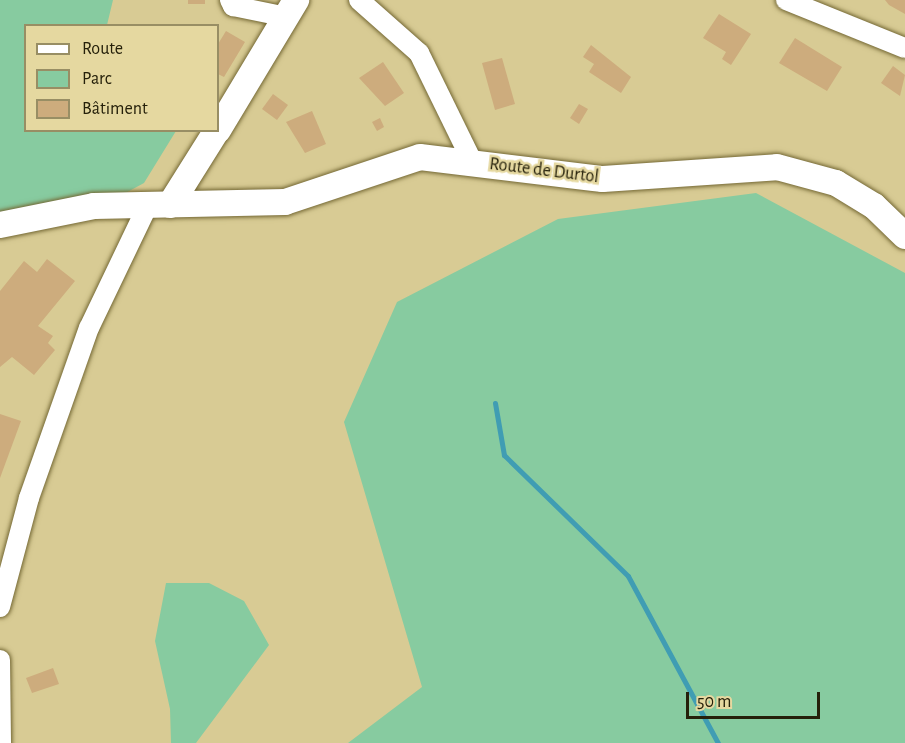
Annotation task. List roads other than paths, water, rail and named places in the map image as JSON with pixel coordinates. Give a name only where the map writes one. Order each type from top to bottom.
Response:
[{"type":"street","points":[[219,127],[291,9],[233,6],[230,0]]},
{"type":"street","points":[[359,0],[419,52],[472,161]]},
{"type":"street","points":[[786,0],[905,48]]},
{"type":"street","points":[[0,607],[29,498],[89,328],[159,205],[215,132]]},
{"type":"street","name":"Route de Durtol","points":[[0,225],[94,206],[285,202],[420,157],[472,161],[603,179],[777,166],[836,183],[874,206],[905,236]]},
{"type":"street","points":[[0,660],[2,743]]},
{"type":"waterway","points":[[495,403],[504,455],[628,576],[718,743]]}]
